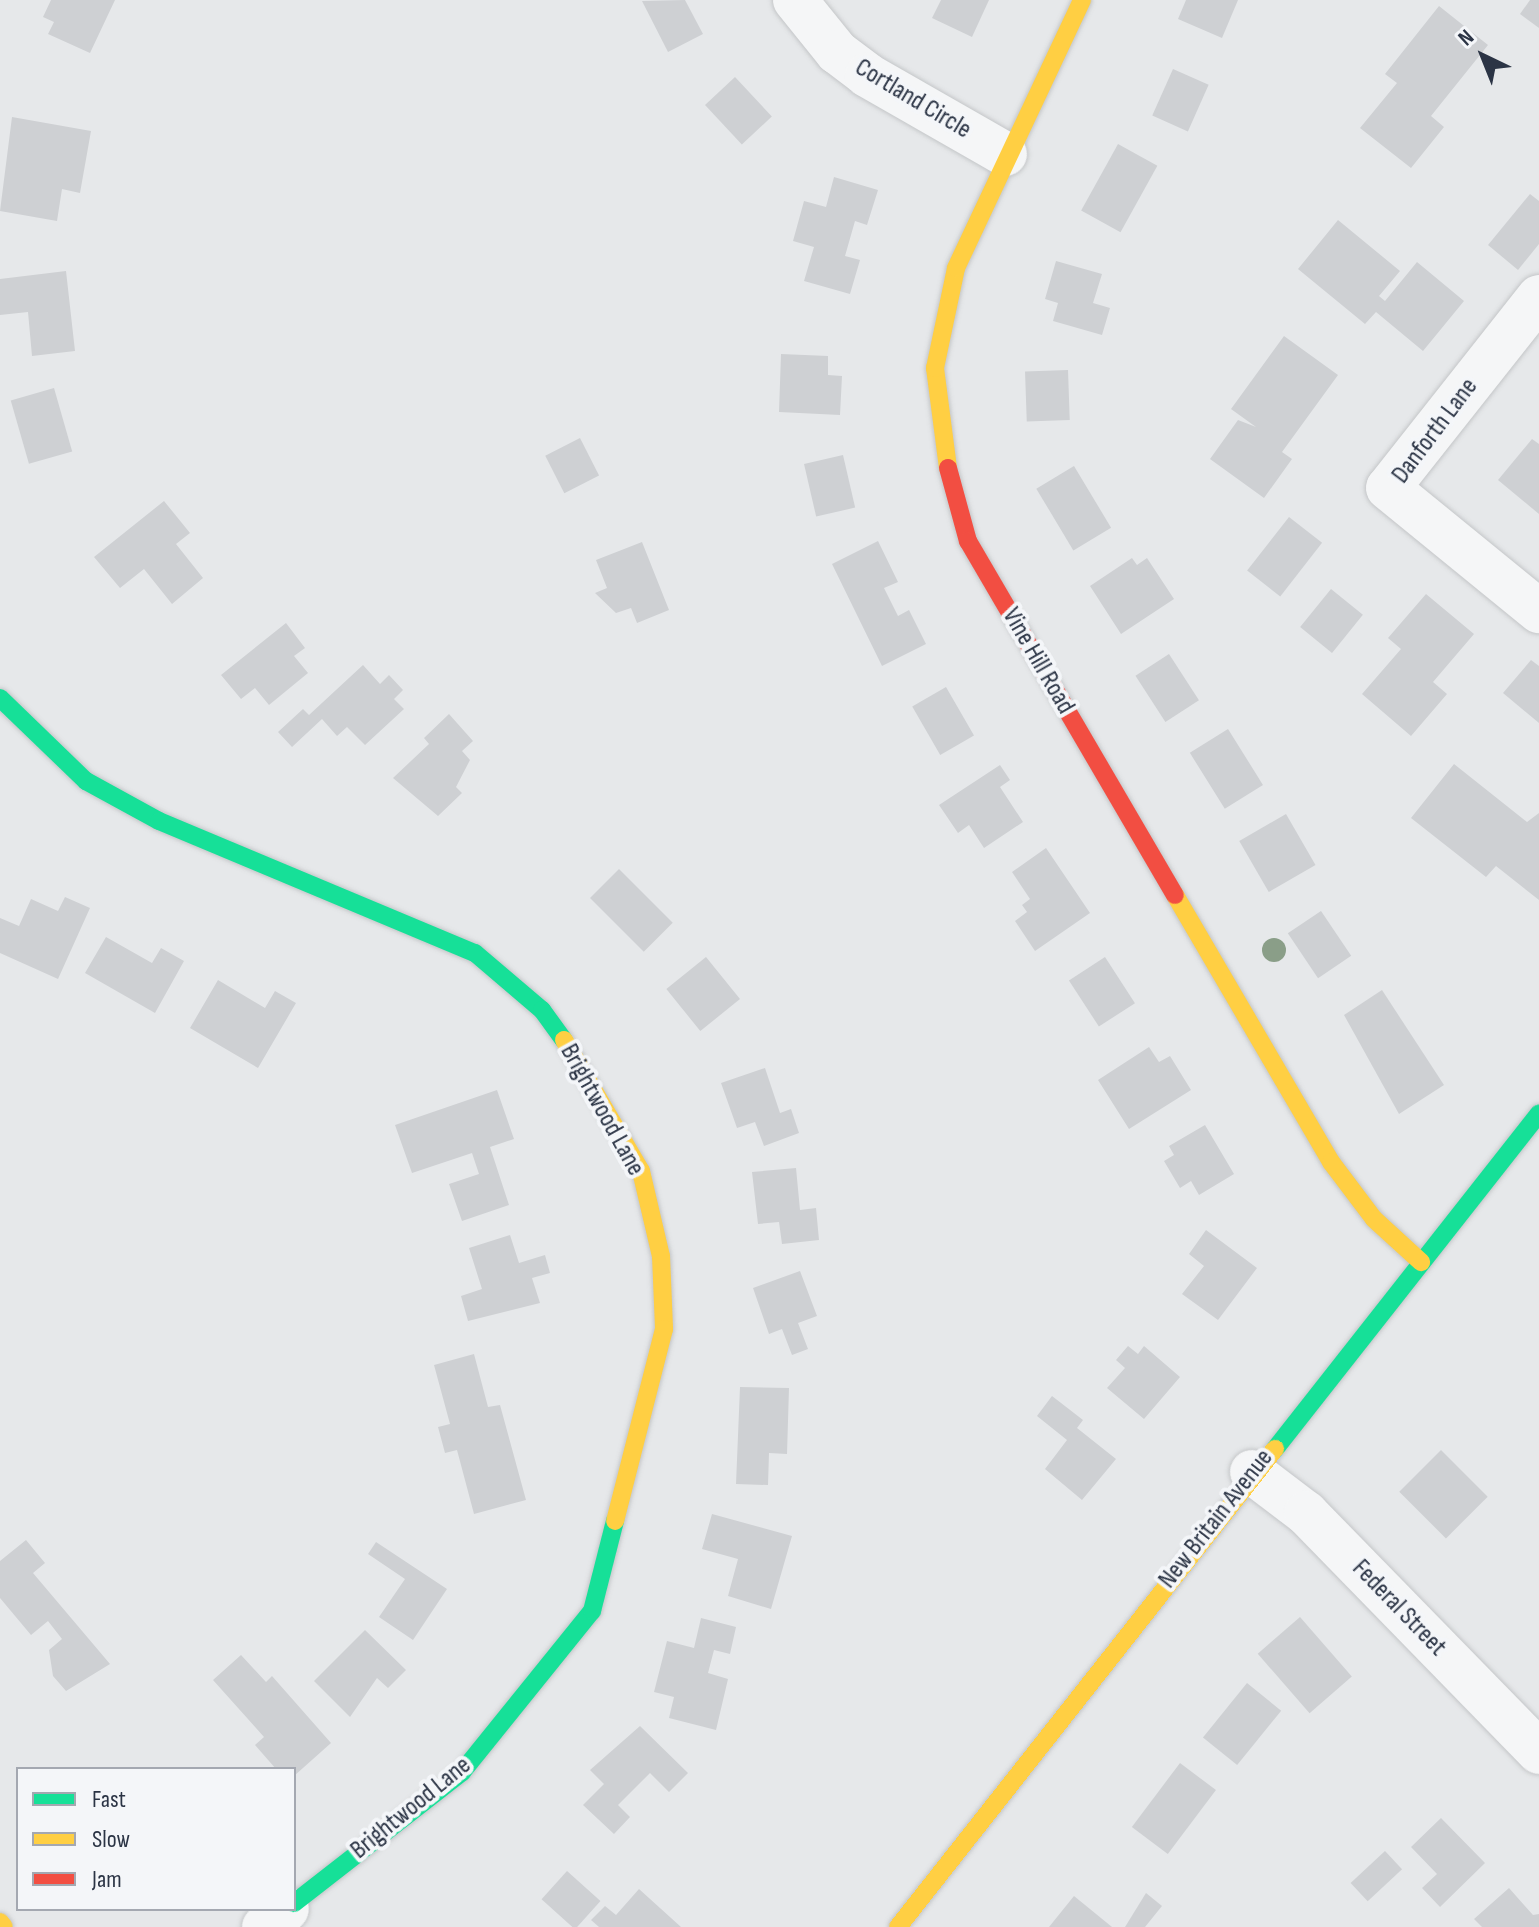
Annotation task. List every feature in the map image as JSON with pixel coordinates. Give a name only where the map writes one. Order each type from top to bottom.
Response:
[{"type":"street","name":"Cortland Circle","points":[[795,0],[837,52],[867,75],[1005,154]]},
{"type":"street","name":"Vine Hill Road","points":[[1082,0],[1005,154],[956,268],[935,368],[943,448],[968,541],[1331,1162],[1374,1219],[1421,1262]]},
{"type":"street","name":"Danforth Lane","points":[[1539,297],[1388,488],[1539,611]]},
{"type":"street","name":"Brightwood Lane","points":[[0,698],[17,721],[86,781],[159,821],[475,953],[542,1010],[585,1070],[641,1171],[661,1256],[664,1329],[592,1611],[462,1772],[296,1901]]},
{"type":"street","name":"New Britain Avenue","points":[[898,1927],[1252,1472],[1539,1114]]},
{"type":"street","name":"Federal Street","points":[[1252,1472],[1306,1513],[1539,1752]]},
{"type":"street","points":[[264,1927],[284,1911]]},
{"type":"street","points":[[0,1922],[4,1927]]},
{"type":"building","points":[[51,0],[115,0],[90,53],[48,34],[54,22],[43,17]]},
{"type":"building","points":[[685,0],[703,34],[668,52],[642,1]]},
{"type":"building","points":[[941,0],[989,0],[972,37],[932,18]]},
{"type":"building","points":[[1186,0],[1238,0],[1222,38],[1178,19]]},
{"type":"building","points":[[1530,0],[1539,0],[1539,28],[1520,14]]},
{"type":"building","points":[[1439,6],[1488,45],[1431,116],[1444,127],[1411,168],[1360,128],[1397,83],[1385,74]]},
{"type":"building","points":[[1173,69],[1209,85],[1188,131],[1152,116]]},
{"type":"building","points":[[735,77],[772,116],[742,144],[705,105]]},
{"type":"building","points":[[12,117],[91,131],[80,193],[62,189],[57,221],[0,211]]},
{"type":"building","points":[[1118,144],[1157,166],[1121,232],[1081,210]]},
{"type":"building","points":[[834,177],[878,190],[867,225],[855,221],[845,256],[860,260],[850,294],[804,281],[814,247],[793,241],[804,201],[826,207]]},
{"type":"building","points":[[1530,194],[1539,201],[1539,244],[1518,270],[1488,245]]},
{"type":"building","points":[[1338,220],[1400,271],[1379,296],[1385,301],[1417,262],[1464,301],[1423,351],[1376,312],[1365,324],[1298,269]]},
{"type":"building","points":[[1056,261],[1102,274],[1093,303],[1110,308],[1102,335],[1053,321],[1058,303],[1045,299]]},
{"type":"building","points":[[66,271],[75,351],[32,356],[28,312],[0,315],[0,279]]},
{"type":"building","points":[[1284,336],[1338,375],[1282,452],[1292,459],[1264,498],[1210,459],[1238,420],[1256,427],[1231,409]]},
{"type":"building","points":[[781,354],[828,356],[828,375],[842,376],[840,415],[779,412]]},
{"type":"building","points":[[1068,370],[1070,420],[1027,421],[1025,372]]},
{"type":"building","points":[[54,388],[72,451],[29,464],[11,400]]},
{"type":"building","points":[[580,438],[599,475],[564,493],[545,456]]},
{"type":"building","points":[[1532,439],[1539,444],[1539,514],[1498,480]]},
{"type":"building","points":[[843,455],[855,508],[816,517],[804,464]]},
{"type":"building","points":[[1074,466],[1111,528],[1073,550],[1036,489]]},
{"type":"building","points":[[164,501],[190,533],[176,544],[203,578],[172,604],[144,569],[120,588],[94,557]]},
{"type":"building","points":[[1289,517],[1322,543],[1280,596],[1247,571]]},
{"type":"building","points":[[878,541],[898,582],[884,588],[898,616],[909,610],[926,644],[882,666],[832,564]]},
{"type":"building","points":[[642,542],[669,610],[637,623],[631,608],[616,613],[595,593],[607,588],[596,560]]},
{"type":"building","points":[[1132,558],[1137,565],[1147,558],[1174,599],[1121,634],[1090,586]]},
{"type":"building","points":[[1331,589],[1363,615],[1332,653],[1300,627]]},
{"type":"building","points":[[1426,594],[1474,634],[1433,682],[1447,694],[1411,736],[1362,694],[1401,649],[1388,638]]},
{"type":"building","points":[[286,623],[305,648],[294,656],[308,673],[269,705],[255,688],[241,699],[221,675]]},
{"type":"building","points":[[1169,654],[1199,700],[1165,722],[1135,676]]},
{"type":"building","points":[[1531,660],[1539,666],[1539,723],[1503,693]]},
{"type":"building","points":[[363,665],[380,684],[389,675],[403,690],[394,699],[404,709],[365,745],[347,727],[337,736],[322,719],[292,747],[278,732],[303,709],[309,715]]},
{"type":"building","points":[[946,687],[974,735],[940,755],[912,706]]},
{"type":"building","points":[[449,714],[473,741],[462,751],[470,760],[456,787],[462,793],[438,816],[393,778],[429,744],[424,738]]},
{"type":"building","points":[[1228,729],[1263,785],[1225,809],[1190,753]]},
{"type":"building","points":[[1454,764],[1527,822],[1539,813],[1539,900],[1496,866],[1486,877],[1411,818]]},
{"type":"building","points":[[1000,765],[1010,780],[1000,787],[1023,822],[984,848],[969,825],[958,833],[939,805]]},
{"type":"building","points":[[1286,814],[1316,865],[1269,892],[1239,841]]},
{"type":"building","points":[[1046,848],[1090,913],[1035,951],[1015,921],[1027,912],[1022,905],[1030,899],[1012,872]]},
{"type":"building","points":[[619,869],[673,923],[644,952],[590,898]]},
{"type":"building","points":[[65,897],[90,908],[58,979],[0,953],[0,918],[19,926],[31,899],[58,911]]},
{"type":"building","points":[[1321,911],[1351,956],[1318,978],[1288,933]]},
{"type":"building","points":[[106,937],[152,963],[161,948],[184,961],[155,1013],[85,973]]},
{"type":"building","points":[[706,957],[740,999],[700,1031],[666,989]]},
{"type":"building","points":[[1105,957],[1135,1003],[1099,1027],[1069,980]]},
{"type":"building","points":[[218,980],[265,1008],[275,991],[296,1003],[258,1068],[190,1028]]},
{"type":"building","points":[[1382,990],[1444,1085],[1399,1114],[1344,1015]]},
{"type":"building","points":[[1149,1047],[1159,1062],[1170,1056],[1191,1090],[1129,1129],[1098,1080]]},
{"type":"building","points":[[765,1068],[780,1113],[791,1109],[799,1133],[764,1146],[755,1122],[737,1128],[721,1083]]},
{"type":"building","points":[[497,1090],[514,1139],[490,1147],[509,1205],[462,1221],[449,1184],[479,1174],[472,1153],[412,1173],[395,1125]]},
{"type":"building","points":[[1205,1125],[1234,1174],[1199,1195],[1191,1181],[1180,1188],[1164,1161],[1174,1155],[1169,1146]]},
{"type":"building","points":[[796,1168],[800,1210],[816,1208],[819,1240],[782,1244],[779,1222],[758,1224],[752,1172]]},
{"type":"building","points":[[1206,1230],[1257,1268],[1218,1320],[1182,1294],[1204,1266],[1189,1254]]},
{"type":"building","points":[[510,1235],[519,1263],[545,1255],[550,1273],[532,1278],[540,1303],[468,1321],[461,1296],[482,1289],[469,1248]]},
{"type":"building","points":[[800,1271],[817,1316],[798,1323],[808,1349],[792,1355],[782,1329],[769,1334],[753,1288]]},
{"type":"building","points":[[1128,1346],[1138,1354],[1144,1346],[1180,1377],[1144,1419],[1107,1388],[1125,1368],[1116,1360]]},
{"type":"building","points":[[474,1354],[488,1407],[500,1405],[526,1500],[474,1514],[457,1450],[445,1453],[438,1427],[450,1424],[434,1365]]},
{"type":"building","points":[[740,1387],[789,1388],[787,1454],[769,1453],[768,1485],[736,1484]]},
{"type":"building","points":[[1052,1396],[1083,1420],[1077,1428],[1116,1459],[1082,1500],[1045,1469],[1067,1440],[1037,1416]]},
{"type":"building","points":[[1441,1450],[1488,1497],[1446,1538],[1399,1492]]},
{"type":"building","points":[[712,1514],[792,1536],[771,1609],[728,1596],[738,1559],[702,1549]]},
{"type":"building","points":[[26,1540],[45,1563],[33,1573],[110,1664],[66,1691],[53,1676],[49,1650],[62,1639],[48,1621],[31,1635],[0,1598],[0,1561]]},
{"type":"building","points":[[376,1542],[447,1589],[413,1640],[379,1617],[405,1579],[368,1554]]},
{"type":"building","points":[[1300,1617],[1352,1677],[1310,1713],[1258,1654]]},
{"type":"building","points":[[701,1618],[736,1627],[730,1654],[714,1650],[708,1673],[728,1679],[716,1730],[669,1718],[674,1697],[654,1692],[667,1641],[694,1648]]},
{"type":"building","points":[[365,1630],[406,1670],[388,1688],[377,1678],[350,1717],[314,1681]]},
{"type":"building","points":[[241,1655],[266,1682],[272,1676],[331,1743],[296,1774],[296,1767],[274,1767],[255,1745],[264,1737],[213,1680]]},
{"type":"building","points":[[1247,1683],[1281,1711],[1237,1765],[1203,1737]]},
{"type":"building","points":[[640,1726],[688,1773],[669,1792],[650,1773],[618,1805],[630,1817],[614,1834],[583,1805],[604,1784],[590,1770]]},
{"type":"building","points":[[1180,1763],[1216,1790],[1168,1854],[1132,1827]]},
{"type":"building","points":[[1441,1818],[1485,1863],[1440,1907],[1422,1888],[1437,1874],[1411,1847]]},
{"type":"building","points":[[1385,1851],[1402,1869],[1368,1901],[1351,1883]]},
{"type":"building","points":[[567,1871],[600,1901],[577,1927],[572,1927],[542,1899]]},
{"type":"building","points":[[1509,1888],[1533,1915],[1539,1914],[1539,1927],[1482,1927],[1474,1919]]},
{"type":"building","points":[[639,1889],[681,1927],[599,1927],[591,1920],[605,1906],[616,1915]]},
{"type":"building","points":[[1146,1893],[1162,1906],[1145,1927],[1125,1927]]},
{"type":"building","points":[[1074,1896],[1112,1927],[1049,1927]]},
{"type":"traffic: fast","points":[[0,698],[86,781],[159,821],[475,953],[542,1010],[564,1040]]},
{"type":"traffic: fast","points":[[1275,1449],[1539,1114]]},
{"type":"traffic: fast","points":[[296,1901],[462,1772],[592,1611],[615,1521]]},
{"type":"traffic: slow","points":[[948,468],[935,368],[956,268],[1082,0]]},
{"type":"traffic: slow","points":[[1175,895],[1331,1162],[1374,1219],[1421,1262]]},
{"type":"traffic: slow","points":[[564,1040],[641,1171],[661,1256],[664,1329],[615,1521]]},
{"type":"traffic: slow","points":[[898,1927],[1275,1449]]},
{"type":"traffic: slow","points":[[0,1922],[4,1927]]},
{"type":"traffic: jam","points":[[948,468],[968,541],[1175,895]]}]
